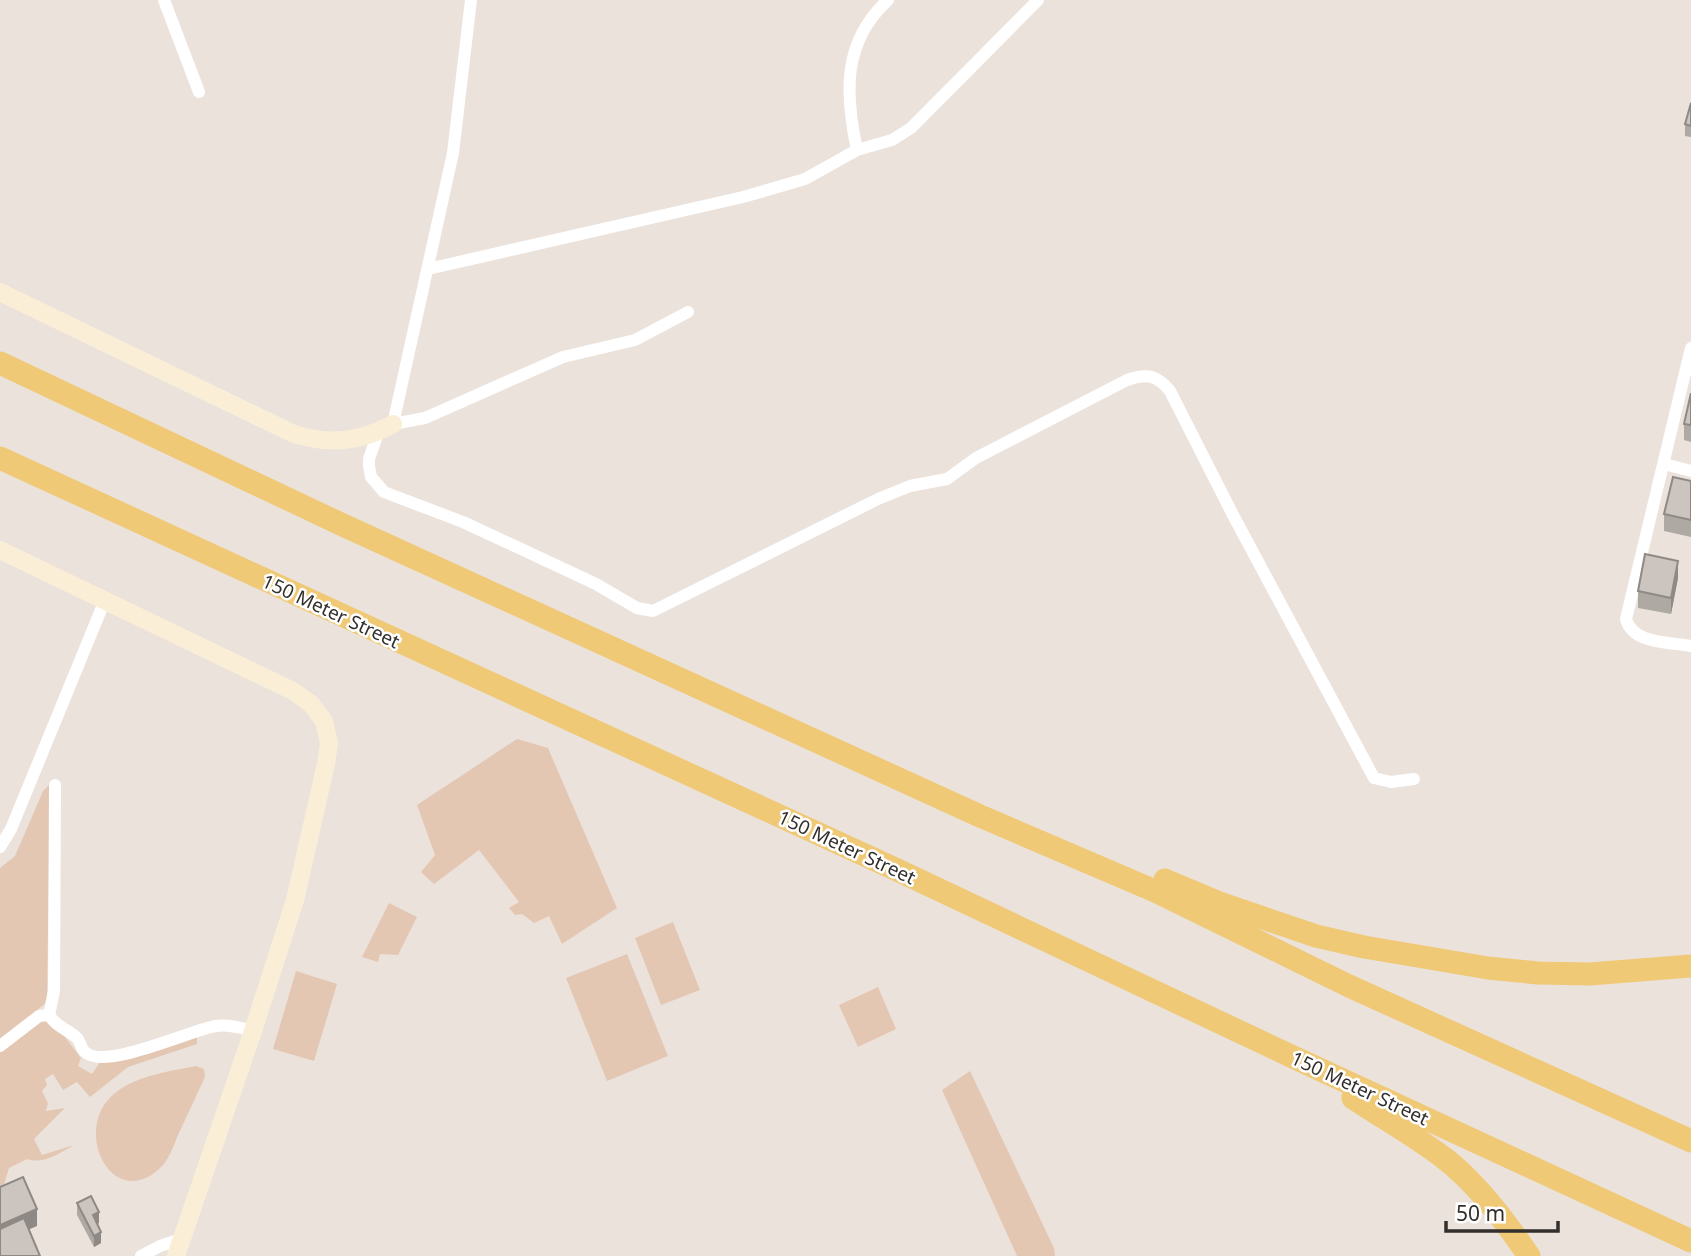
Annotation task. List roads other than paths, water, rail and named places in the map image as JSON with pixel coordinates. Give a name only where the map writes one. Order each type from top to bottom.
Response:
[{"type":"highway","points":[[0,362],[345,526],[980,816],[1155,891],[1349,986],[1691,1141]]},
{"type":"highway","name":"150 Meter Street","points":[[0,458],[893,868],[1691,1241]]},
{"type":"highway","points":[[980,816],[1097,855],[1264,919],[1316,936],[1364,947],[1488,968],[1538,973],[1590,974],[1691,966]]},
{"type":"highway","points":[[1293,1057],[1446,1159],[1477,1189],[1529,1256]]},
{"type":"street","points":[[164,0],[199,92]]},
{"type":"street","points":[[471,0],[453,153],[428,269],[386,428],[369,459],[371,477],[384,492],[463,522],[596,584],[638,608],[653,611],[878,499],[910,486],[947,479],[975,458],[1127,380],[1141,375],[1151,376],[1161,380],[1170,391],[1233,516],[1374,778],[1391,782],[1414,779]]},
{"type":"street","points":[[857,150],[849,113],[849,82],[864,29],[873,14],[888,0]]},
{"type":"street","points":[[428,269],[743,197],[805,179],[857,150],[892,140],[911,128],[1038,0]]},
{"type":"street","points":[[0,292],[294,434],[327,442],[345,442],[425,418],[563,357],[635,340],[688,312]]},
{"type":"street","points":[[1691,348],[1626,620],[1631,630],[1641,637],[1691,646]]},
{"type":"street","points":[[1664,464],[1691,471]]},
{"type":"street","points":[[0,550],[293,691],[311,704],[324,721],[329,743],[295,900],[178,1248],[141,1256]]},
{"type":"street","points":[[0,847],[11,829],[105,600]]},
{"type":"street","points":[[55,785],[54,991],[49,1015],[55,1025],[77,1038],[84,1052],[93,1056],[110,1057],[215,1026],[234,1026],[253,1031]]},
{"type":"street","points":[[0,1046],[39,1016],[49,1015]]}]
